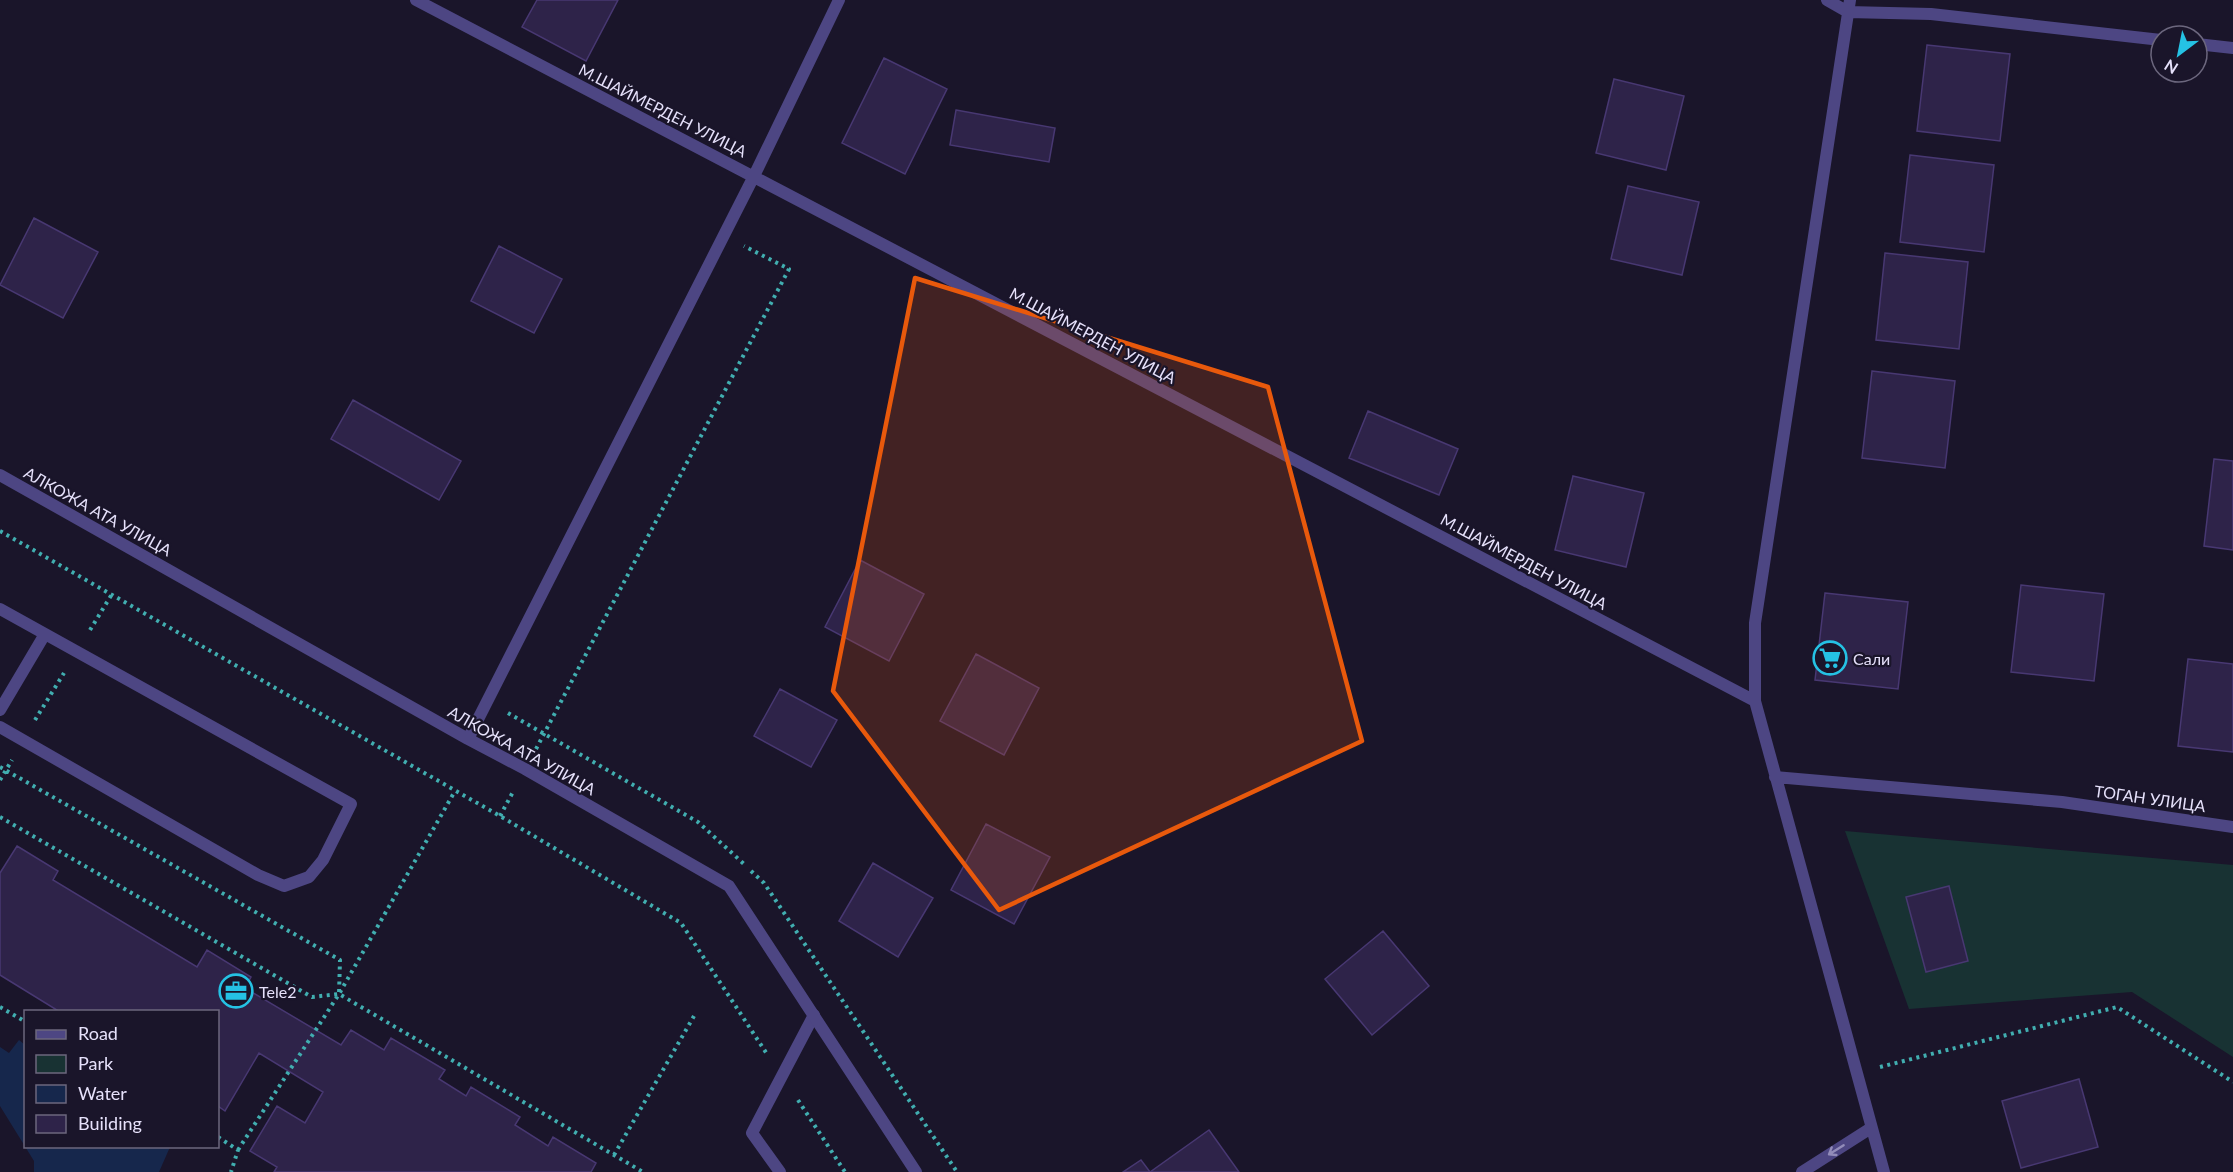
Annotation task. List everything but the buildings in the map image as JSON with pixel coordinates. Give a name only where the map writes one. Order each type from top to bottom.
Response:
[{"type":"street","name":"М.ШАЙМЕРДЕН УЛИЦА","points":[[416,0],[1755,701]]},
{"type":"street","points":[[468,740],[724,236],[839,0]]},
{"type":"street","points":[[1827,0],[1849,6],[2149,39]]},
{"type":"street","points":[[1849,6],[1755,623],[1755,701],[1884,1172]]},
{"type":"street","points":[[2209,45],[2233,48]]},
{"type":"street","name":"АЛКОЖА АТА УЛИЦА","points":[[0,475],[729,886],[916,1172]]},
{"type":"street","points":[[0,609],[351,804],[323,860],[309,877],[284,885],[258,875],[0,727]]},
{"type":"street","points":[[0,710],[45,634]]},
{"type":"street","name":"ТОГАН УЛИЦА","points":[[1775,777],[2062,802],[2233,827]]},
{"type":"street","points":[[780,1172],[752,1133],[814,1015]]},
{"type":"street","points":[[1802,1172],[1871,1128]]},
{"type":"path","points":[[500,816],[789,269],[724,236]]},
{"type":"path","points":[[0,531],[500,816],[681,923],[845,1172]]},
{"type":"path","points":[[0,767],[340,960],[339,994]]},
{"type":"path","points":[[231,1172],[238,1150],[339,994],[455,791]]},
{"type":"path","points":[[0,817],[312,997],[339,994],[643,1172]]},
{"type":"path","points":[[0,1007],[24,1021]]},
{"type":"path","points":[[1856,1073],[2117,1007],[2233,1082]]},
{"type":"path","points":[[614,1155],[694,1016]]},
{"type":"path","points":[[219,1138],[238,1150]]},
{"type":"highlighted area","points":[[915,278],[1268,387],[1362,741],[999,910],[833,691]]},
{"type":"green space","points":[[1845,831],[2233,865],[2233,1057],[2132,992],[1909,1009]]},
{"type":"water","points":[[19,1040],[24,1044],[24,1145],[0,1106],[0,1047],[9,1053]]},
{"type":"water","points":[[26,1148],[170,1148],[159,1172],[34,1172],[34,1161]]},
{"type":"place","name":"Сали","points":[[1830,658]]},
{"type":"place","name":"Tele2","points":[[236,991]]}]
